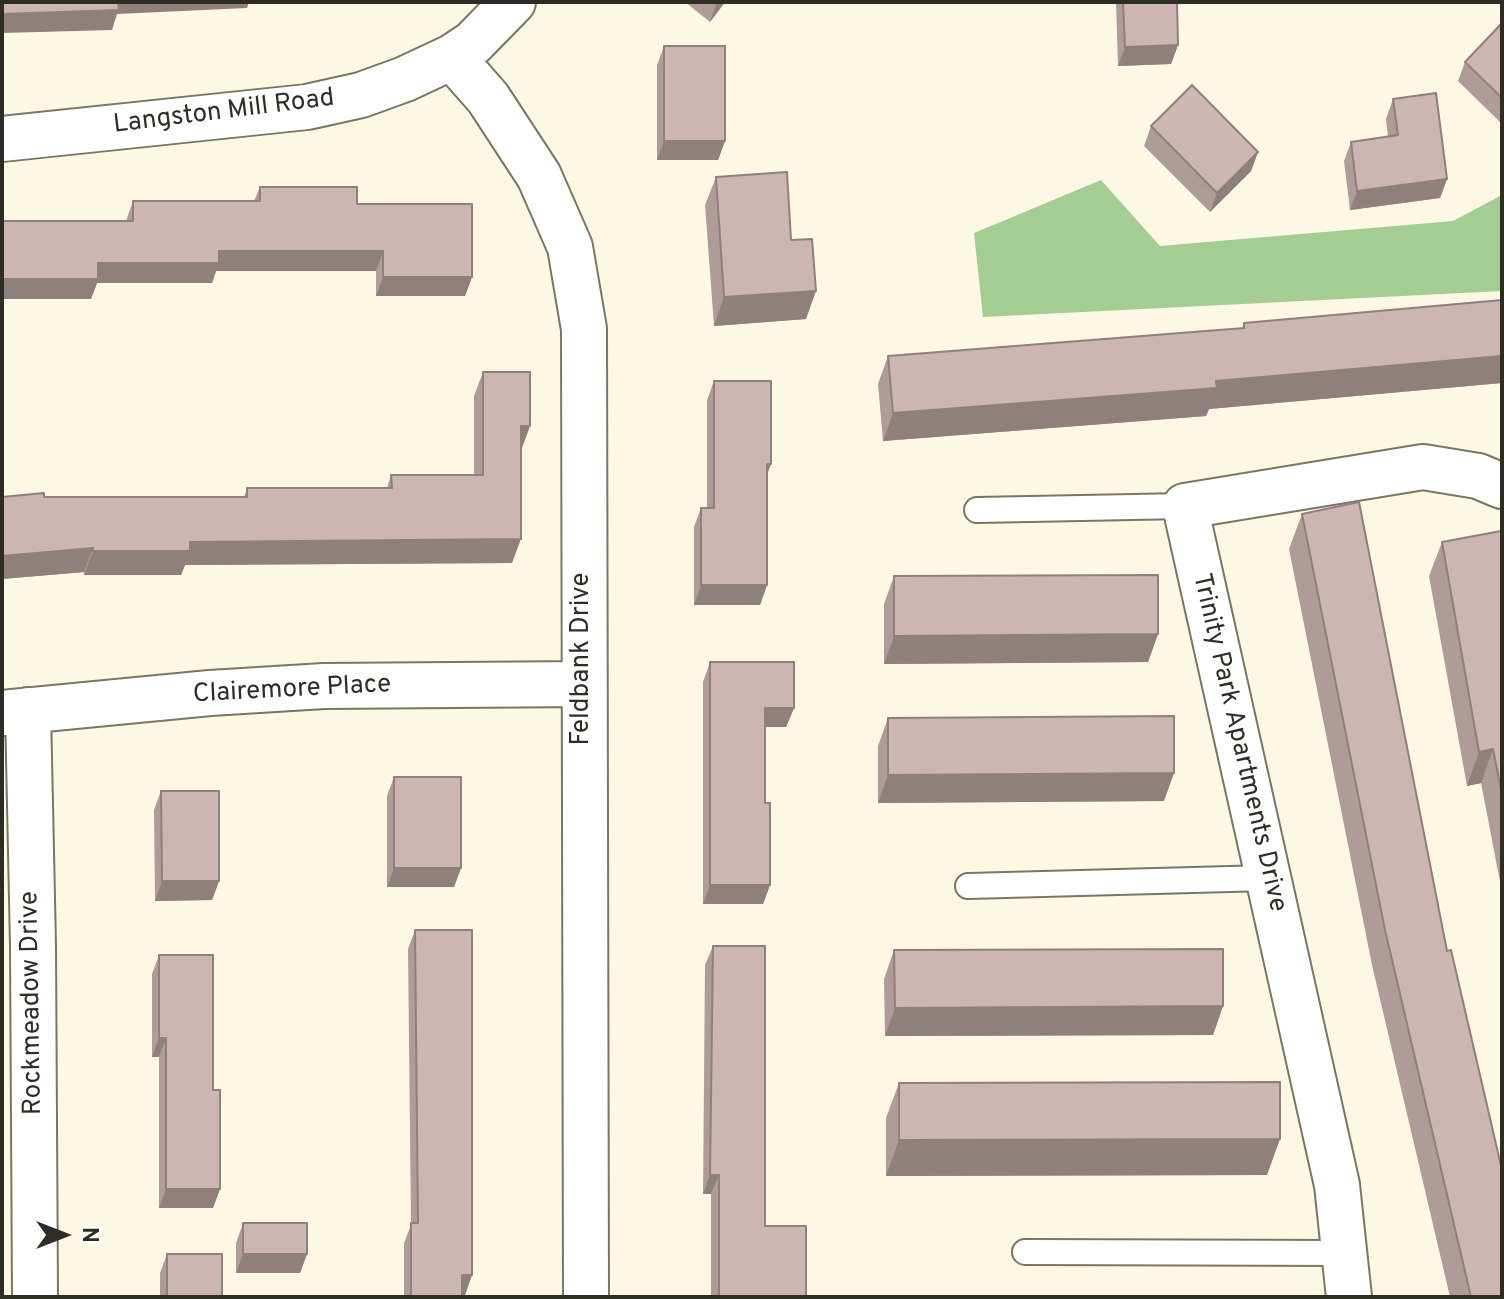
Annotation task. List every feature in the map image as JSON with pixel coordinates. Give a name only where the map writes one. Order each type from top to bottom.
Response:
[{"type":"street","name":"Langston Mill Road","points":[[2,139],[307,107],[361,95],[452,57],[473,43],[513,2]]},
{"type":"street","name":"Feldbank Drive","points":[[452,57],[488,98],[539,176],[570,247],[584,329],[586,1297]]},
{"type":"street","points":[[1185,506],[1423,467],[1478,476],[1502,486]]},
{"type":"street","name":"Trinity Park Apartments Drive","points":[[1185,506],[1337,1185],[1349,1297]]},
{"type":"street","name":"Clairemore Place","points":[[15,711],[324,686],[583,684]]},
{"type":"street","name":"Rockmeadow Drive","points":[[15,711],[33,946],[35,1297]]},
{"type":"lane","points":[[977,510],[1185,506]]},
{"type":"lane","points":[[968,886],[1268,878]]},
{"type":"lane","points":[[1025,1252],[1344,1253]]},
{"type":"green space","points":[[1101,180],[1160,246],[1453,221],[1502,195],[1502,291],[983,317],[974,233]]},
{"type":"building","points":[[2,2],[118,2],[119,10],[2,14]]},
{"type":"building","points":[[1123,2],[1177,2],[1178,45],[1125,47]]},
{"type":"building","points":[[1502,23],[1502,98],[1465,62]]},
{"type":"building","points":[[664,46],[725,46],[725,141],[664,141]]},
{"type":"building","points":[[1192,85],[1258,152],[1217,193],[1151,126]]},
{"type":"building","points":[[1436,93],[1447,179],[1357,191],[1351,142],[1398,135],[1393,99]]},
{"type":"building","points":[[787,172],[791,240],[812,239],[816,291],[724,297],[716,177]]},
{"type":"building","points":[[260,187],[357,187],[357,204],[472,204],[472,277],[383,277],[383,251],[219,251],[219,263],[98,263],[98,279],[2,279],[2,221],[133,221],[133,201],[260,201]]},
{"type":"building","points":[[1502,300],[1502,356],[1216,381],[1217,388],[893,413],[888,356],[1244,328],[1244,323]]},
{"type":"building","points":[[483,372],[530,372],[530,426],[521,426],[521,539],[190,542],[190,551],[93,551],[93,548],[2,556],[2,497],[44,493],[44,497],[247,497],[247,488],[392,488],[391,475],[483,475]]},
{"type":"building","points":[[714,381],[771,381],[767,585],[701,585],[701,508],[714,508]]},
{"type":"building","points":[[1359,502],[1447,951],[1451,950],[1502,1170],[1502,1297],[1471,1297],[1385,930],[1302,514]]},
{"type":"building","points":[[1501,531],[1502,795],[1493,749],[1479,752],[1442,542]]},
{"type":"building","points":[[1158,575],[1158,634],[894,636],[894,576]]},
{"type":"building","points":[[710,662],[794,662],[794,708],[765,708],[765,803],[770,803],[770,885],[710,885]]},
{"type":"building","points":[[1174,716],[1174,773],[888,775],[888,718]]},
{"type":"building","points":[[394,777],[461,777],[461,868],[394,868]]},
{"type":"building","points":[[161,791],[219,791],[219,881],[162,881]]},
{"type":"building","points":[[415,930],[472,930],[472,1275],[462,1275],[462,1297],[411,1297],[411,1223],[418,1223]]},
{"type":"building","points":[[713,946],[765,946],[765,1226],[806,1226],[806,1297],[719,1297],[719,1175],[710,1175]]},
{"type":"building","points":[[1223,949],[1223,1006],[895,1008],[894,950]]},
{"type":"building","points":[[159,955],[213,955],[213,1090],[220,1090],[220,1189],[166,1189],[166,1038],[159,1038]]},
{"type":"building","points":[[1280,1082],[1280,1139],[899,1140],[899,1083]]},
{"type":"building","points":[[243,1223],[307,1223],[307,1254],[243,1254]]},
{"type":"building","points":[[167,1254],[222,1254],[222,1297],[167,1297]]}]
